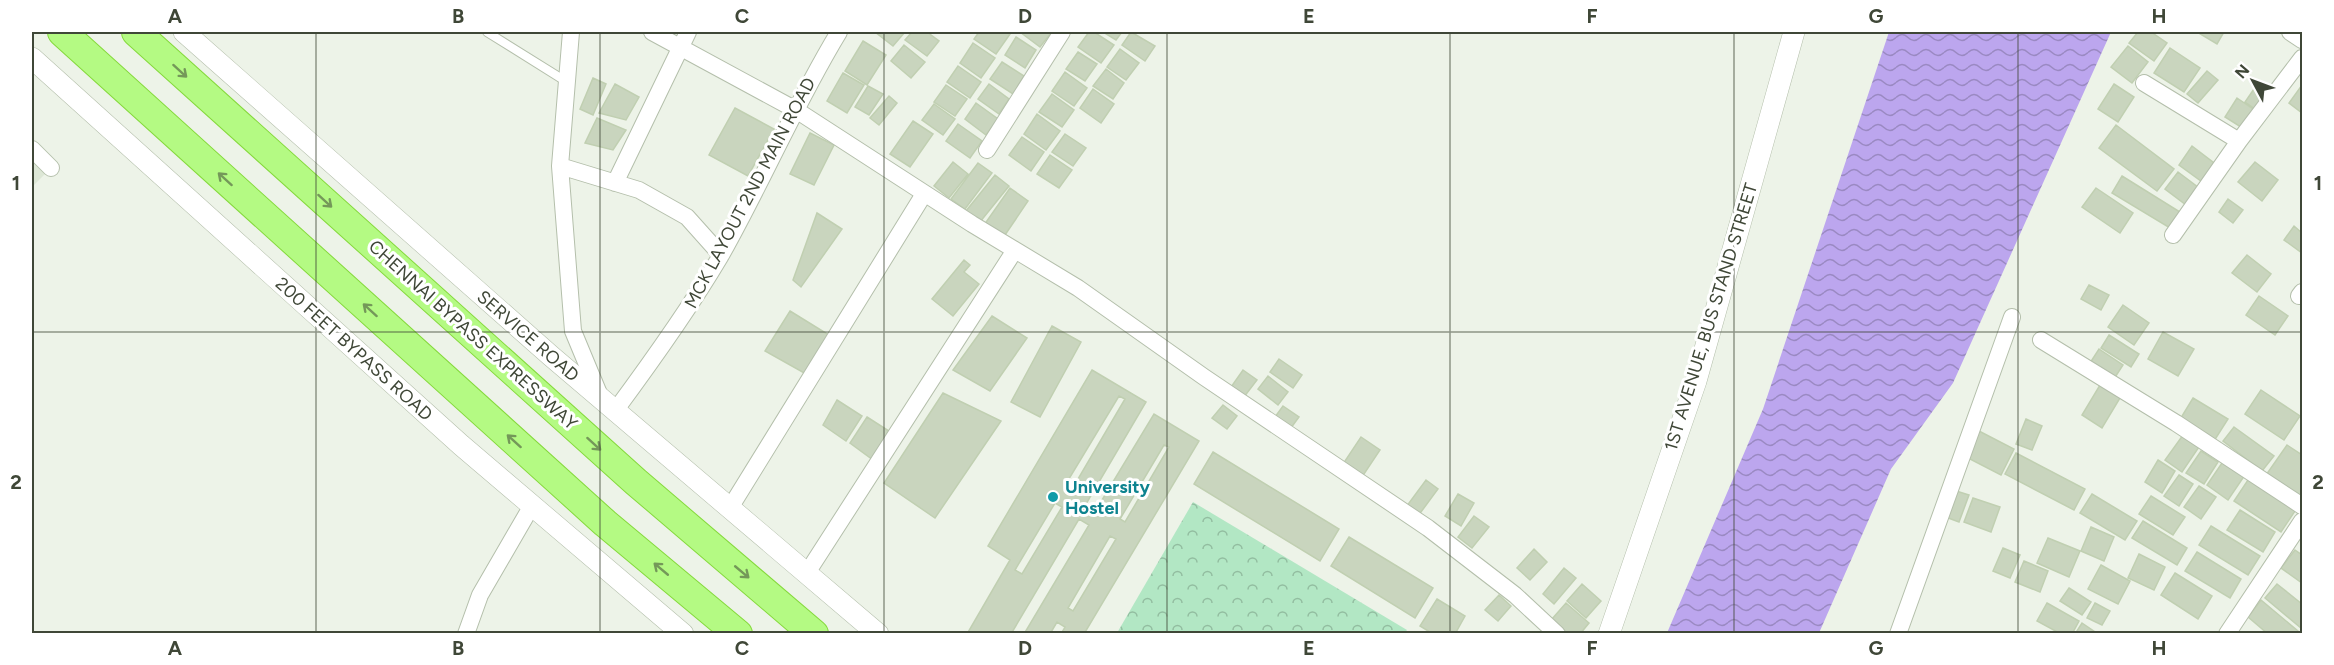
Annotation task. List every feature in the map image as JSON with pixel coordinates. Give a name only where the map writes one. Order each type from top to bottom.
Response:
[{"type":"highway","points":[[62,32],[605,523],[738,633]]},
{"type":"highway","name":"CHENNAI BYPASS EXPRESSWAY","points":[[136,32],[636,482],[814,633]]},
{"type":"street","name":"SERVICE ROAD","points":[[184,32],[609,406],[879,633]]},
{"type":"street","points":[[571,32],[560,166],[573,332],[609,406]]},
{"type":"street","points":[[652,32],[796,110],[924,194],[1077,288],[1428,528],[1515,596],[1557,633]]},
{"type":"street","points":[[615,183],[688,32]]},
{"type":"street","name":"MCK LAYOUT 2ND MAIN ROAD","points":[[609,406],[682,319],[721,255],[814,72],[839,32]]},
{"type":"street","points":[[987,150],[1062,32]]},
{"type":"street","name":"1ST AVENUE, BUS STAND STREET","points":[[1609,633],[1696,381],[1794,32]]},
{"type":"street","points":[[2290,32],[2302,40]]},
{"type":"street","name":"200 FEET BYPASS ROAD","points":[[32,58],[460,445],[683,633]]},
{"type":"street","points":[[2173,235],[2239,141],[2302,58]]},
{"type":"street","points":[[2144,83],[2239,141]]},
{"type":"street","points":[[32,149],[51,168]]},
{"type":"street","points":[[560,166],[639,190],[687,217],[721,255]]},
{"type":"street","points":[[730,508],[924,194]]},
{"type":"street","points":[[807,573],[1015,250]]},
{"type":"street","points":[[1898,633],[2012,318]]},
{"type":"street","points":[[2041,340],[2176,423],[2302,506]]},
{"type":"street","points":[[466,633],[480,595],[527,514],[535,508]]},
{"type":"street","points":[[2227,633],[2297,543],[2302,521]]},
{"type":"lane","points":[[487,32],[567,82]]},
{"type":"shaded area","points":[[32,145],[51,168],[32,187]]},
{"type":"green space","points":[[1193,502],[1407,630],[1404,634],[1117,633]]},
{"type":"water","points":[[1889,32],[2111,32],[1953,383],[1891,469],[1819,633],[1667,633],[1763,409]]},
{"type":"building","points":[[875,32],[905,32],[893,46]]},
{"type":"building","points":[[912,32],[927,32],[939,41],[927,56],[905,40]]},
{"type":"building","points":[[979,32],[1010,34],[996,54],[974,39]]},
{"type":"building","points":[[1020,32],[1049,32],[1051,33],[1040,47]]},
{"type":"building","points":[[1089,32],[1094,32],[1114,45],[1101,63],[1078,47]]},
{"type":"building","points":[[1103,32],[1122,32],[1116,40]]},
{"type":"building","points":[[1131,32],[1155,46],[1145,61],[1122,45]]},
{"type":"building","points":[[2138,32],[2151,32],[2167,43],[2154,61],[2129,43]]},
{"type":"building","points":[[2197,32],[2224,32],[2217,44]]},
{"type":"building","points":[[1016,37],[1036,50],[1025,68],[1005,55]]},
{"type":"building","points":[[863,41],[886,55],[867,85],[845,71]]},
{"type":"building","points":[[973,43],[995,58],[981,78],[960,63]]},
{"type":"building","points":[[904,45],[925,62],[911,78],[891,61]]},
{"type":"building","points":[[2128,46],[2148,62],[2132,83],[2111,67]]},
{"type":"building","points":[[2170,48],[2200,68],[2184,92],[2154,73]]},
{"type":"building","points":[[1120,49],[1139,63],[1126,80],[1107,67]]},
{"type":"building","points":[[1078,52],[1097,64],[1085,81],[1066,69]]},
{"type":"building","points":[[1002,62],[1024,76],[1013,94],[990,79]]},
{"type":"building","points":[[958,66],[981,82],[970,98],[947,82]]},
{"type":"building","points":[[1106,69],[1124,83],[1113,99],[1093,86]]},
{"type":"building","points":[[2207,71],[2218,80],[2198,103],[2187,94]]},
{"type":"building","points":[[1065,72],[1087,88],[1074,106],[1052,91]]},
{"type":"building","points":[[843,73],[864,85],[847,113],[827,101]]},
{"type":"building","points":[[593,78],[606,84],[593,115],[580,109]]},
{"type":"building","points":[[615,84],[639,97],[626,120],[599,113]]},
{"type":"building","points":[[989,84],[1009,99],[999,114],[978,99]]},
{"type":"building","points":[[2114,84],[2134,97],[2118,122],[2098,109]]},
{"type":"building","points":[[946,85],[967,99],[955,116],[934,102]]},
{"type":"building","points":[[2302,85],[2302,113],[2289,103]]},
{"type":"building","points":[[868,86],[883,94],[869,115],[855,107]]},
{"type":"building","points":[[2256,86],[2269,95],[2258,111],[2245,102]]},
{"type":"building","points":[[1093,89],[1114,104],[1101,123],[1080,108]]},
{"type":"building","points":[[1052,94],[1074,110],[1062,127],[1039,112]]},
{"type":"building","points":[[889,96],[897,103],[879,125],[870,118]]},
{"type":"building","points":[[2237,98],[2256,111],[2244,129],[2225,117]]},
{"type":"building","points":[[976,103],[998,119],[986,135],[965,119]]},
{"type":"building","points":[[934,104],[955,119],[943,135],[922,120]]},
{"type":"building","points":[[735,108],[774,129],[748,176],[709,155]]},
{"type":"building","points":[[1037,114],[1060,131],[1046,150],[1024,134]]},
{"type":"building","points":[[597,118],[626,130],[613,150],[585,143]]},
{"type":"building","points":[[913,121],[933,134],[910,167],[890,154]]},
{"type":"building","points":[[958,124],[982,141],[970,158],[946,141]]},
{"type":"building","points":[[2116,125],[2174,169],[2157,191],[2099,148]]},
{"type":"building","points":[[810,133],[834,145],[814,185],[790,174]]},
{"type":"building","points":[[1065,134],[1086,148],[1073,166],[1052,152]]},
{"type":"building","points":[[1022,137],[1044,152],[1031,171],[1009,155]]},
{"type":"building","points":[[2192,146],[2218,166],[2205,184],[2179,165]]},
{"type":"building","points":[[1050,155],[1072,170],[1059,188],[1037,174]]},
{"type":"building","points":[[953,162],[968,174],[949,198],[934,186]]},
{"type":"building","points":[[2255,162],[2278,180],[2262,201],[2238,182]]},
{"type":"building","points":[[978,163],[992,173],[965,209],[951,199]]},
{"type":"building","points":[[2178,172],[2203,191],[2190,208],[2165,189]]},
{"type":"building","points":[[995,175],[1009,186],[980,222],[966,211]]},
{"type":"building","points":[[2122,176],[2180,212],[2170,228],[2112,193]]},
{"type":"building","points":[[1010,188],[1028,201],[1003,238],[984,225]]},
{"type":"building","points":[[2096,188],[2133,213],[2120,233],[2082,207]]},
{"type":"building","points":[[2228,199],[2243,210],[2233,223],[2219,212]]},
{"type":"building","points":[[817,213],[842,229],[801,287],[793,280]]},
{"type":"building","points":[[2294,226],[2302,233],[2302,253],[2284,240]]},
{"type":"building","points":[[2247,255],[2271,274],[2257,292],[2232,273]]},
{"type":"building","points":[[964,260],[970,265],[964,272],[979,284],[953,316],[932,299]]},
{"type":"building","points":[[2089,285],[2109,295],[2101,310],[2081,299]]},
{"type":"building","points":[[2259,296],[2288,316],[2275,335],[2246,315]]},
{"type":"building","points":[[2123,305],[2149,323],[2134,345],[2108,327]]},
{"type":"building","points":[[790,311],[829,335],[806,374],[765,351]]},
{"type":"building","points":[[992,316],[1027,338],[990,391],[953,370]]},
{"type":"building","points":[[1052,326],[1081,342],[1040,417],[1011,402]]},
{"type":"building","points":[[2163,332],[2194,349],[2178,376],[2148,359]]},
{"type":"building","points":[[2109,335],[2139,354],[2131,367],[2101,348]]},
{"type":"building","points":[[2099,349],[2123,365],[2112,382],[2088,366]]},
{"type":"building","points":[[1279,359],[1302,375],[1293,388],[1270,372]]},
{"type":"building","name":"University Hostel","points":[[1092,370],[1146,402],[1086,504],[1096,510],[1154,414],[1199,441],[1084,634],[1061,634],[1065,627],[1057,622],[1050,634],[1024,634],[1089,525],[1079,519],[1011,634],[967,634],[1010,560],[988,546]],"holes":[[[1119,396],[1125,399],[1071,491],[1064,487]],[[1164,445],[1169,447],[1125,522],[1120,519]],[[1055,503],[1062,507],[1022,574],[1015,570]],[[1110,536],[1116,539],[1073,611],[1068,608]]]},
{"type":"building","points":[[1243,370],[1257,380],[1244,397],[1231,387]]},
{"type":"building","points":[[1268,376],[1288,392],[1278,405],[1258,389]]},
{"type":"building","points":[[2103,380],[2123,393],[2102,428],[2082,415]]},
{"type":"building","points":[[2261,390],[2300,416],[2284,440],[2245,414]]},
{"type":"building","points":[[943,393],[1001,421],[935,518],[884,483]]},
{"type":"building","points":[[2193,398],[2228,419],[2214,441],[2179,421]]},
{"type":"building","points":[[837,400],[862,416],[846,441],[823,425]]},
{"type":"building","points":[[1223,405],[1237,416],[1227,429],[1212,418]]},
{"type":"building","points":[[1283,406],[1299,417],[1288,432],[1272,421]]},
{"type":"building","points":[[867,417],[892,433],[873,460],[850,443]]},
{"type":"building","points":[[2026,419],[2042,426],[2032,450],[2016,444]]},
{"type":"building","points":[[2234,427],[2274,456],[2262,471],[2223,441]]},
{"type":"building","points":[[1977,430],[2014,449],[2001,475],[1964,456]]},
{"type":"building","points":[[2183,435],[2199,447],[2182,472],[2165,460]]},
{"type":"building","points":[[1361,437],[1380,450],[1362,477],[1343,464]]},
{"type":"building","points":[[2287,445],[2302,455],[2302,500],[2266,475]]},
{"type":"building","points":[[2201,451],[2218,462],[2204,484],[2186,473]]},
{"type":"building","points":[[1213,452],[1339,529],[1320,561],[1194,484]]},
{"type":"building","points":[[2016,453],[2085,489],[2074,510],[2005,474]]},
{"type":"building","points":[[2158,460],[2175,471],[2162,493],[2145,482]]},
{"type":"building","points":[[2224,460],[2245,475],[2228,500],[2207,485]]},
{"type":"building","points":[[2179,475],[2193,484],[2179,506],[2164,496]]},
{"type":"building","points":[[2250,477],[2297,508],[2281,532],[2234,501]]},
{"type":"building","points":[[1426,480],[1438,489],[1418,516],[1406,507]]},
{"type":"building","points":[[2199,486],[2216,497],[2201,519],[2184,507]]},
{"type":"building","points":[[1953,490],[1969,495],[1959,522],[1943,516]]},
{"type":"building","points":[[1458,494],[1474,503],[1461,526],[1445,516]]},
{"type":"building","points":[[2092,494],[2137,521],[2125,540],[2080,513]]},
{"type":"building","points":[[2151,496],[2185,517],[2173,535],[2139,514]]},
{"type":"building","points":[[1973,498],[2000,507],[1991,532],[1964,522]]},
{"type":"building","points":[[2240,510],[2275,532],[2263,552],[2227,530]]},
{"type":"building","points":[[1474,516],[1489,527],[1472,548],[1458,537]]},
{"type":"building","points":[[2143,521],[2187,548],[2177,565],[2132,538]]},
{"type":"building","points":[[2211,526],[2260,556],[2248,575],[2199,545]]},
{"type":"building","points":[[2091,527],[2114,537],[2104,561],[2081,551]]},
{"type":"building","points":[[1349,537],[1433,588],[1415,618],[1331,566]]},
{"type":"building","points":[[2048,538],[2080,551],[2069,577],[2037,563]]},
{"type":"building","points":[[2003,548],[2020,555],[2010,578],[1993,571]]},
{"type":"building","points":[[1534,549],[1547,562],[1530,580],[1517,568]]},
{"type":"building","points":[[2295,550],[2302,555],[2302,583],[2281,568]]},
{"type":"building","points":[[2197,552],[2241,579],[2230,598],[2185,571]]},
{"type":"building","points":[[2139,554],[2165,567],[2154,590],[2128,578]]},
{"type":"building","points":[[2024,561],[2048,571],[2040,592],[2015,582]]},
{"type":"building","points":[[2101,565],[2130,581],[2118,604],[2088,589]]},
{"type":"building","points":[[1564,568],[1576,578],[1554,604],[1543,594]]},
{"type":"building","points":[[2175,573],[2212,596],[2198,619],[2161,595]]},
{"type":"building","points":[[1582,584],[1601,601],[1586,618],[1567,601]]},
{"type":"building","points":[[2277,584],[2302,604],[2302,629],[2265,598]]},
{"type":"building","points":[[2069,588],[2091,602],[2082,615],[2060,601]]},
{"type":"building","points":[[1499,595],[1511,606],[1498,621],[1485,610]]},
{"type":"building","points":[[1437,599],[1465,616],[1455,634],[1433,634],[1420,626]]},
{"type":"building","points":[[2261,600],[2298,631],[2297,634],[2268,634],[2248,617]]},
{"type":"building","points":[[1566,603],[1589,623],[1580,634],[1568,634],[1552,619]]},
{"type":"building","points":[[2047,603],[2079,621],[2072,634],[2061,634],[2037,621]]},
{"type":"building","points":[[2095,603],[2110,611],[2102,625],[2087,618]]},
{"type":"building","points":[[2082,623],[2095,632],[2095,634],[2075,634]]},
{"type":"place","name":"University Hostel","points":[[1053,497]]}]
